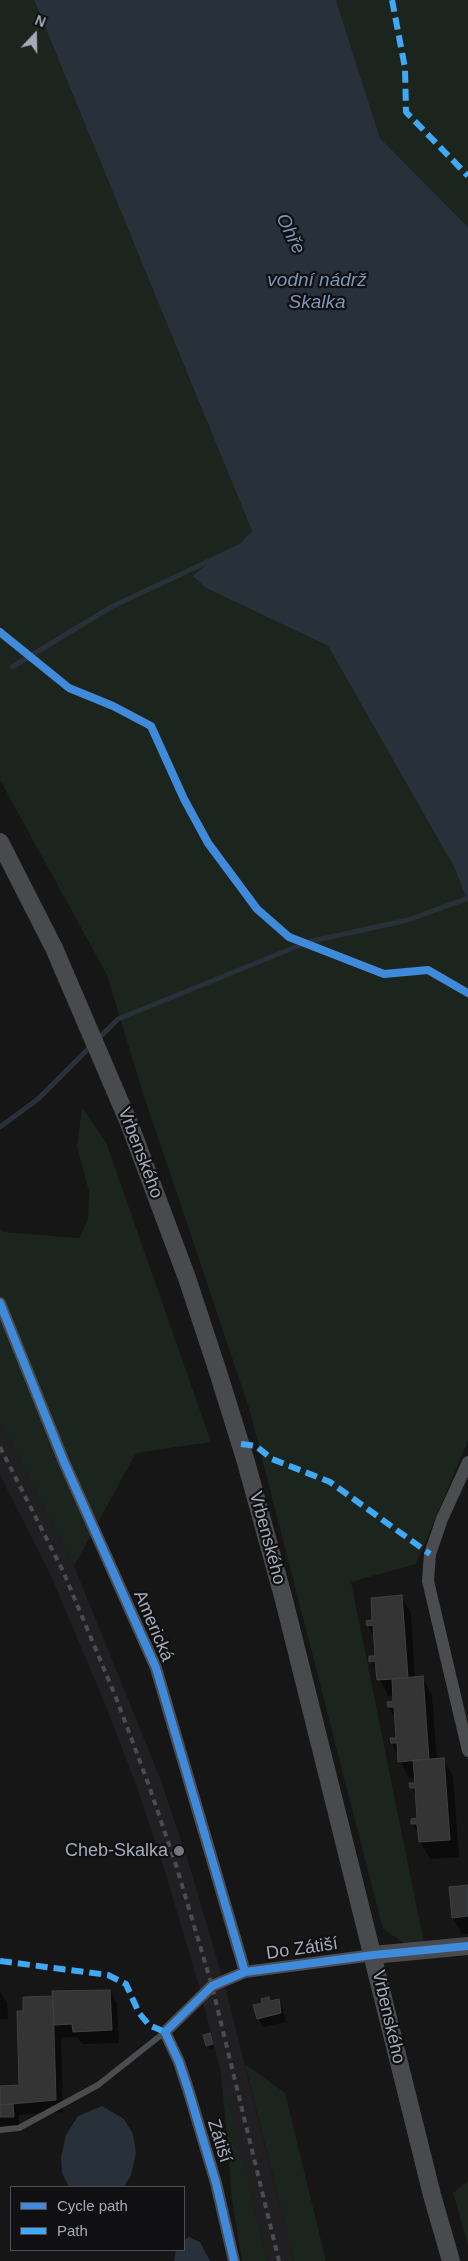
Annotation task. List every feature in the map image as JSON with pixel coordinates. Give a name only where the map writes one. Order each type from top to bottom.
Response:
[{"type":"main road","name":"Vrbenského","points":[[0,842],[54,948],[129,1123],[187,1278],[246,1462],[373,1955],[432,2195],[451,2261]]},
{"type":"main road","points":[[373,1955],[468,1946]]},
{"type":"street","name":"Americká","points":[[0,1303],[64,1462],[156,1668],[245,1972]]},
{"type":"street","points":[[468,1462],[442,1520],[430,1554],[428,1581],[468,1751]]},
{"type":"street","name":"Do Zátiší","points":[[166,2032],[212,1986],[245,1972],[373,1955]]},
{"type":"street","name":"Zátiší","points":[[166,2032],[188,2089],[216,2183],[234,2261]]},
{"type":"lane","points":[[0,2130],[19,2128],[98,2085],[166,2032]]},
{"type":"shaded area","points":[[0,0],[34,0],[252,531],[233,551],[216,557],[206,588],[328,646],[454,867],[468,902],[468,1441],[416,1564],[351,1582],[427,1958],[383,1929],[249,1408],[141,1087],[107,975],[0,780]]},
{"type":"shaded area","points":[[336,0],[468,0],[468,227],[380,138]]},
{"type":"shaded area","points":[[82,1108],[106,1142],[211,1442],[136,1453],[74,1566],[0,1421],[0,1229],[4,1232],[79,1238],[88,1219],[89,1191],[77,1147]]},
{"type":"shaded area","points":[[0,1421],[74,1566],[160,1778],[188,1861],[224,1983],[294,2261],[268,2261],[200,1989],[164,1868],[137,1787],[105,1704],[51,1576],[0,1475]]},
{"type":"shaded area","points":[[245,2064],[285,2093],[326,2261],[294,2261]]},
{"type":"shaded area","points":[[221,2070],[268,2261],[242,2261],[232,2199]]},
{"type":"shaded area","points":[[468,2181],[468,2245],[453,2193]]},
{"type":"water","name":"vodní nádrž Skalka","points":[[34,0],[336,0],[380,138],[468,227],[468,902],[454,867],[328,646],[206,588],[193,576],[216,557],[233,551],[252,531]]},
{"type":"water","points":[[102,2106],[124,2119],[133,2134],[136,2153],[131,2175],[125,2186],[68,2186],[62,2173],[61,2157],[66,2135],[78,2116]]},
{"type":"water","points":[[189,2237],[200,2242],[210,2261],[174,2261],[176,2251],[185,2251],[185,2239]]},
{"type":"building","points":[[402,1595],[408,1678],[377,1680],[375,1661],[369,1662],[369,1656],[375,1656],[373,1625],[367,1626],[366,1621],[372,1620],[371,1598]]},
{"type":"building","points":[[423,1676],[429,1759],[398,1762],[397,1743],[391,1743],[390,1738],[396,1738],[394,1707],[388,1707],[387,1702],[393,1701],[392,1679]]},
{"type":"building","points":[[444,1758],[450,1840],[419,1842],[417,1824],[411,1824],[411,1819],[417,1818],[415,1788],[410,1788],[409,1783],[415,1783],[413,1760]]},
{"type":"building","points":[[468,1885],[468,1916],[452,1918],[449,1887]]},
{"type":"building","points":[[110,1990],[112,2030],[73,2032],[72,2024],[54,2025],[52,1991]]},
{"type":"building","points":[[53,1996],[56,2100],[0,2105],[0,2086],[19,2085],[17,2011],[23,2011],[23,1997]]},
{"type":"building","points":[[269,1997],[270,2001],[279,1999],[281,2013],[257,2019],[253,2005],[262,2003],[261,1999]]},
{"type":"building","points":[[210,2033],[213,2044],[206,2046],[203,2035]]},
{"type":"building","points":[[13,2104],[14,2117],[0,2117],[0,2105]]},
{"type":"waterway","points":[[12,667],[111,607],[241,546]]},
{"type":"waterway","points":[[0,1127],[38,1099],[118,1019],[308,942],[408,920],[468,898]]},
{"type":"railway","points":[[0,1447],[63,1571],[117,1700],[148,1783],[176,1865],[212,1986],[279,2261]]},
{"type":"marked path","points":[[392,0],[405,68],[406,112],[468,176]]},
{"type":"marked path","points":[[241,1444],[256,1446],[272,1459],[330,1482],[430,1554]]},
{"type":"marked path","points":[[0,1961],[108,1975],[126,1984],[139,2013],[149,2025],[165,2032]]},
{"type":"cycle path","points":[[0,632],[69,688],[113,706],[151,726],[184,799],[208,843],[257,909],[289,937],[384,974],[428,970],[468,993]]},
{"type":"cycle path","points":[[0,1303],[64,1462],[156,1668],[245,1972]]},
{"type":"cycle path","points":[[234,2261],[216,2183],[188,2089],[179,2062],[165,2032],[212,1986],[245,1972],[373,1955],[468,1946]]},
{"type":"place","name":"Cheb-Skalka","points":[[179,1851]]},
{"type":"water label","name":"Ohře","points":[[290,234]]}]
